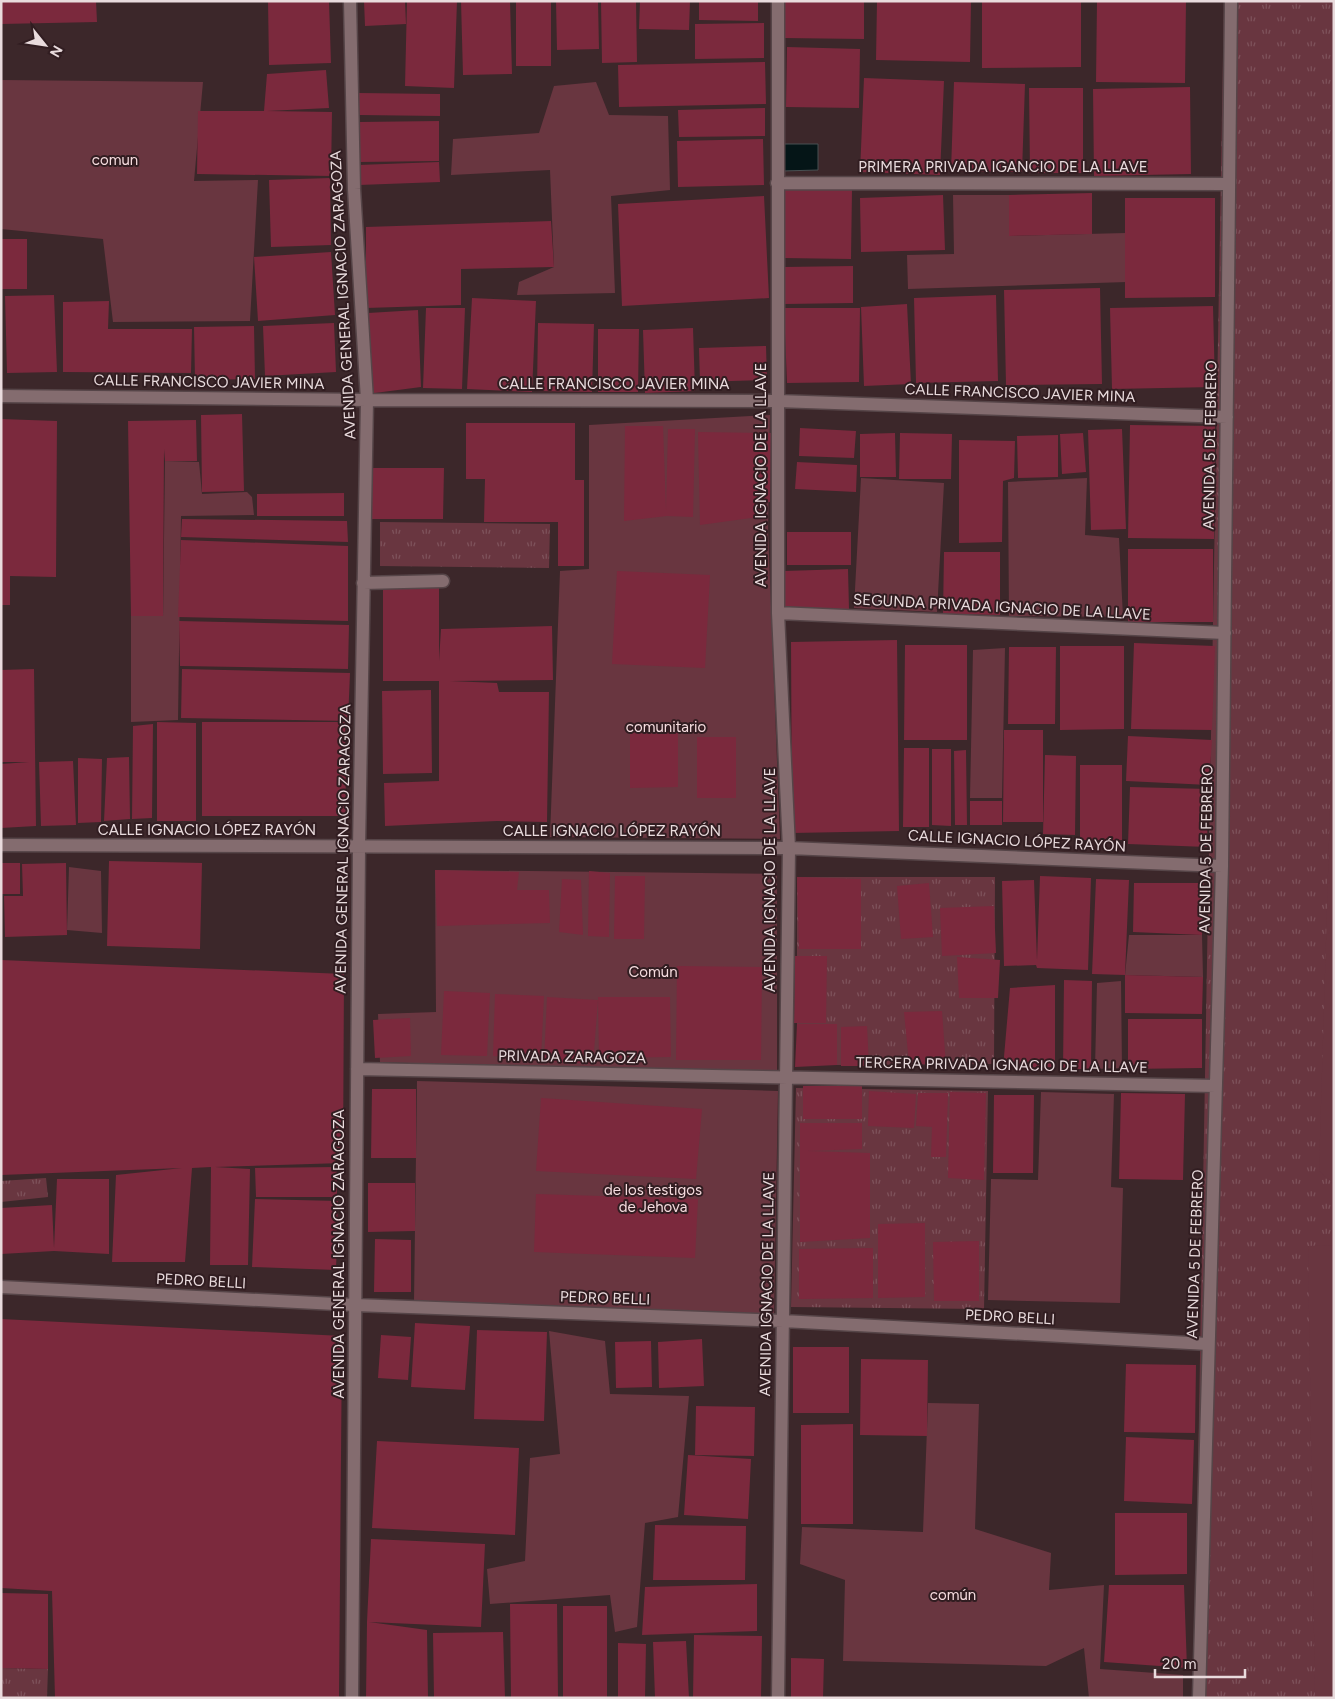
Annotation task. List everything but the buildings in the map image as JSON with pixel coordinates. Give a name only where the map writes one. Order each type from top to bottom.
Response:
[{"type":"street","name":"AVENIDA GENERAL IGNACIO ZARAGOZA","points":[[350,1],[354,189],[367,400],[358,847],[352,1698]]},
{"type":"street","name":"AVENIDA IGNACIO DE LA LLAVE","points":[[778,1],[778,612],[789,848],[778,1698]]},
{"type":"street","name":"AVENIDA 5 DE FEBRERO","points":[[1199,1698],[1222,866],[1231,1]]},
{"type":"street","name":"PRIMERA PRIVADA IGANCIO DE LA LLAVE","points":[[777,183],[1229,184]]},
{"type":"street","name":"CALLE FRANCISCO JAVIER MINA","points":[[1,396],[367,400],[778,401],[1227,417]]},
{"type":"street","points":[[363,583],[443,581]]},
{"type":"street","name":"SEGUNDA PRIVADA IGNACIO DE LA LLAVE","points":[[778,612],[1225,633]]},
{"type":"street","name":"CALLE IGNACIO LÓPEZ RAYÓN","points":[[1,845],[789,848],[1222,866]]},
{"type":"street","name":"PRIVADA ZARAGOZA","points":[[357,1069],[786,1077]]},
{"type":"street","name":"TERCERA PRIVADA IGNACIO DE LA LLAVE","points":[[786,1077],[1216,1086]]},
{"type":"street","name":"PEDRO BELLI","points":[[1,1287],[355,1305],[783,1321],[1208,1344]]},
{"type":"green space","points":[[1224,1],[1334,1],[1334,1698],[1194,1698]]},
{"type":"green space","name":"comun","points":[[1,80],[203,82],[194,181],[258,180],[250,321],[113,322],[103,239],[1,229]]},
{"type":"green space","points":[[596,82],[609,115],[668,116],[670,190],[611,196],[615,293],[517,295],[519,282],[554,267],[550,170],[451,175],[453,139],[539,133],[554,86]]},
{"type":"green space","points":[[953,195],[1009,195],[1010,236],[1126,233],[1127,282],[908,289],[907,255],[954,254]]},
{"type":"green space","name":"comunitario","points":[[770,415],[768,529],[780,839],[550,837],[560,571],[589,569],[589,425]]},
{"type":"green space","points":[[165,461],[199,462],[202,494],[247,492],[252,497],[254,515],[181,516],[178,720],[131,722],[131,616],[163,616]]},
{"type":"green space","points":[[861,478],[944,483],[937,612],[854,608]]},
{"type":"green space","points":[[1087,478],[1085,535],[1119,538],[1123,617],[1009,616],[1008,482]]},
{"type":"green space","points":[[380,522],[550,524],[549,568],[380,566]]},
{"type":"green space","points":[[1005,648],[1002,798],[970,798],[973,650]]},
{"type":"green space","points":[[1334,677],[1334,1184],[1319,1171]]},
{"type":"green space","points":[[69,867],[101,871],[102,933],[67,930]]},
{"type":"green space","name":"Común","points":[[435,870],[777,874],[777,1075],[380,1062],[378,1014],[436,1012]]},
{"type":"green space","points":[[797,877],[995,877],[994,1064],[837,1065],[837,1024],[797,1024]]},
{"type":"green space","points":[[1129,935],[1202,935],[1203,977],[1125,975]]},
{"type":"green space","points":[[1121,981],[1122,1068],[1095,1069],[1097,983]]},
{"type":"green space","name":"de los testigos de Jehova","points":[[417,1081],[778,1091],[774,1315],[414,1301]]},
{"type":"green space","points":[[796,1088],[988,1091],[984,1309],[791,1307]]},
{"type":"green space","points":[[1041,1092],[1114,1094],[1111,1187],[1123,1188],[1120,1303],[988,1300],[991,1179],[1038,1180]]},
{"type":"green space","points":[[46,1178],[48,1197],[1,1202],[1,1181]]},
{"type":"green space","points":[[1334,1245],[1334,1698],[1315,1698],[1308,1246]]},
{"type":"green space","points":[[549,1331],[605,1341],[610,1394],[689,1396],[678,1517],[645,1523],[637,1627],[615,1632],[610,1595],[490,1604],[487,1569],[525,1561],[530,1458],[560,1454]]},
{"type":"green space","name":"común","points":[[928,1403],[979,1404],[975,1529],[1051,1553],[1049,1590],[1104,1585],[1100,1669],[1183,1675],[1183,1698],[1089,1698],[1084,1648],[1046,1666],[843,1661],[845,1580],[800,1564],[802,1527],[923,1532]]},
{"type":"green space","points":[[1,1668],[48,1669],[47,1698],[1,1698]]},
{"type":"shaded area","points":[[782,144],[818,144],[818,170],[782,171]]}]
